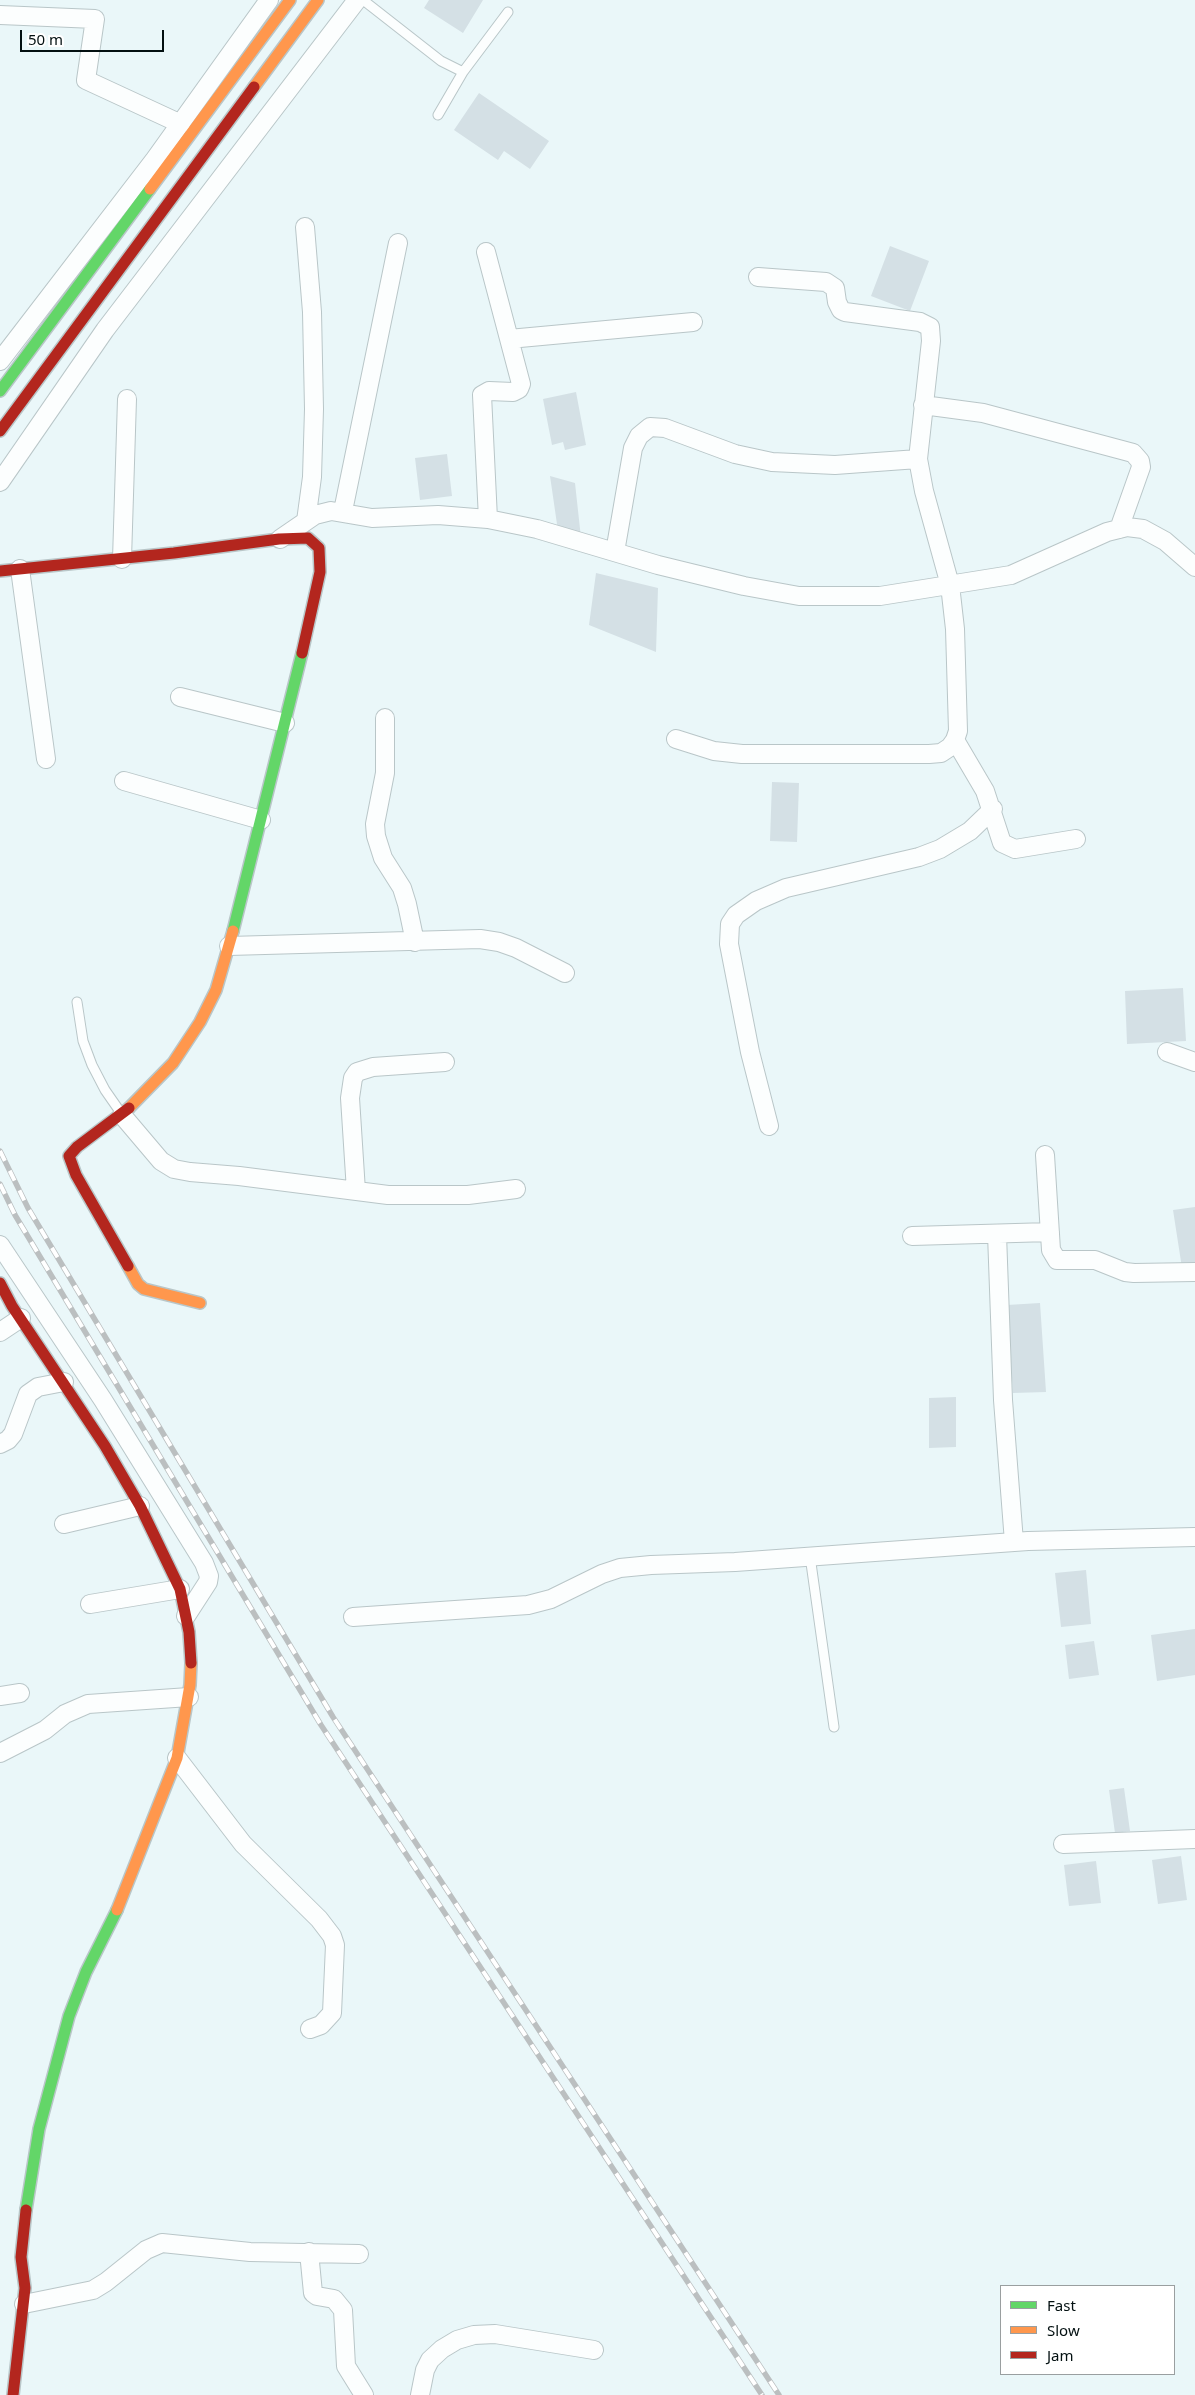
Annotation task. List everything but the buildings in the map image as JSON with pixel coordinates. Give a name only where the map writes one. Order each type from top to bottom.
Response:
[{"type":"main road","points":[[0,391],[290,0]]},
{"type":"main road","points":[[0,431],[318,0]]},
{"type":"main road","points":[[0,571],[279,539],[308,538],[319,548],[320,572],[285,724],[230,946],[216,990],[200,1022],[173,1063],[122,1116],[72,1151],[69,1156],[70,1163],[138,1284],[149,1290],[200,1303]]},
{"type":"main road","points":[[0,1283],[105,1446],[140,1506],[180,1589],[191,1654],[189,1697],[178,1758],[111,1924],[86,1972],[69,2016],[39,2129],[28,2190],[21,2257],[25,2288],[13,2395]]},
{"type":"street","points":[[0,361],[181,124],[269,0]]},
{"type":"street","points":[[0,482],[105,330],[357,0]]},
{"type":"street","points":[[0,16],[95,18],[86,80],[181,124]]},
{"type":"street","points":[[305,227],[313,334],[314,409],[312,477],[306,521]]},
{"type":"street","points":[[343,511],[398,243]]},
{"type":"street","points":[[486,252],[520,387],[513,392],[489,391],[482,396],[488,520]]},
{"type":"street","points":[[676,739],[714,751],[768,755],[929,754],[941,753],[955,740],[958,731],[955,629],[950,585],[924,491],[918,459],[931,332],[926,324],[845,312],[841,310],[837,302],[836,288],[826,282],[758,277]]},
{"type":"street","points":[[509,339],[693,322]]},
{"type":"street","points":[[122,558],[127,399]]},
{"type":"street","points":[[923,405],[983,413],[1133,452],[1138,456],[1140,467],[1119,529]]},
{"type":"street","points":[[615,552],[633,448],[639,436],[650,427],[665,428],[735,454],[772,462],[835,465],[918,459]]},
{"type":"street","points":[[279,539],[323,512],[343,511],[372,518],[438,515],[488,520],[537,529],[744,586],[799,596],[880,596],[1012,575],[1107,532],[1126,526],[1143,529],[1165,541],[1195,567]]},
{"type":"street","points":[[20,569],[46,759]]},
{"type":"street","points":[[180,697],[285,724]]},
{"type":"street","points":[[385,718],[385,773],[375,824],[376,836],[383,858],[402,888],[408,904],[415,942]]},
{"type":"street","points":[[955,740],[973,768],[993,809],[1002,843],[1015,848],[1076,838]]},
{"type":"street","points":[[124,781],[261,820]]},
{"type":"street","points":[[769,1126],[750,1052],[729,944],[730,924],[736,915],[756,901],[786,888],[919,857],[940,849],[970,831],[993,809]]},
{"type":"street","points":[[230,946],[480,939],[499,942],[565,973]]},
{"type":"street","points":[[1167,1052],[1195,1062]]},
{"type":"street","points":[[356,1191],[350,1098],[353,1078],[357,1072],[364,1068],[445,1062]]},
{"type":"street","points":[[122,1116],[161,1161],[174,1169],[190,1172],[239,1176],[388,1195],[468,1195],[516,1189]]},
{"type":"street","points":[[1045,1155],[1052,1254],[1057,1260],[1095,1260],[1125,1272],[1134,1273],[1195,1272]]},
{"type":"street","points":[[912,1236],[1050,1232]]},
{"type":"street","points":[[997,1234],[1003,1400],[1014,1542]]},
{"type":"street","points":[[0,1245],[103,1400],[204,1564],[208,1582],[186,1616]]},
{"type":"street","points":[[0,1332],[21,1318]]},
{"type":"street","points":[[0,1444],[8,1440],[13,1434],[28,1394],[38,1387],[64,1382]]},
{"type":"street","points":[[64,1524],[140,1506]]},
{"type":"street","points":[[352,1617],[534,1604],[551,1599],[586,1580],[620,1568],[1014,1542],[1195,1537]]},
{"type":"street","points":[[90,1604],[180,1589]]},
{"type":"street","points":[[0,1696],[20,1693]]},
{"type":"street","points":[[0,1753],[45,1730],[65,1714],[88,1704],[189,1697]]},
{"type":"street","points":[[178,1758],[243,1844],[318,1919],[332,1936],[335,1945],[332,2012],[321,2025],[310,2030]]},
{"type":"street","points":[[1063,1844],[1195,1839]]},
{"type":"street","points":[[24,2304],[93,2290],[112,2278],[146,2250],[162,2243],[250,2252],[359,2254]]},
{"type":"street","points":[[310,2252],[313,2293],[317,2296],[334,2299],[344,2310],[346,2366],[364,2395]]},
{"type":"street","points":[[420,2395],[425,2370],[430,2360],[442,2349],[457,2340],[474,2335],[495,2334],[594,2350]]},
{"type":"lane","points":[[363,0],[441,61],[463,72]]},
{"type":"lane","points":[[438,115],[463,72],[508,12]]},
{"type":"lane","points":[[76,1002],[83,1041],[92,1065],[122,1116]]},
{"type":"lane","points":[[810,1556],[834,1727]]},
{"type":"railway","points":[[0,1151],[28,1208],[333,1717],[779,2395]]},
{"type":"railway","points":[[0,1184],[15,1215],[321,1725],[762,2395]]},
{"type":"traffic: fast","points":[[0,391],[150,189]]},
{"type":"traffic: fast","points":[[233,931],[302,653]]},
{"type":"traffic: fast","points":[[26,2210],[39,2129],[69,2016],[86,1972],[117,1910]]},
{"type":"traffic: slow","points":[[150,189],[290,0]]},
{"type":"traffic: slow","points":[[254,87],[318,0]]},
{"type":"traffic: slow","points":[[129,1108],[173,1063],[200,1022],[216,990],[233,931]]},
{"type":"traffic: slow","points":[[128,1266],[138,1284],[144,1289],[200,1303]]},
{"type":"traffic: slow","points":[[117,1910],[177,1758],[190,1685],[191,1663]]},
{"type":"traffic: jam","points":[[0,431],[254,87]]},
{"type":"traffic: jam","points":[[0,571],[174,553],[279,539],[308,538],[319,548],[320,572],[302,653]]},
{"type":"traffic: jam","points":[[128,1266],[76,1175],[69,1156],[77,1147],[129,1108]]},
{"type":"traffic: jam","points":[[0,1283],[12,1306],[105,1446],[140,1506],[180,1589],[189,1632],[191,1663]]},
{"type":"traffic: jam","points":[[13,2395],[25,2288],[21,2257],[26,2210]]}]
